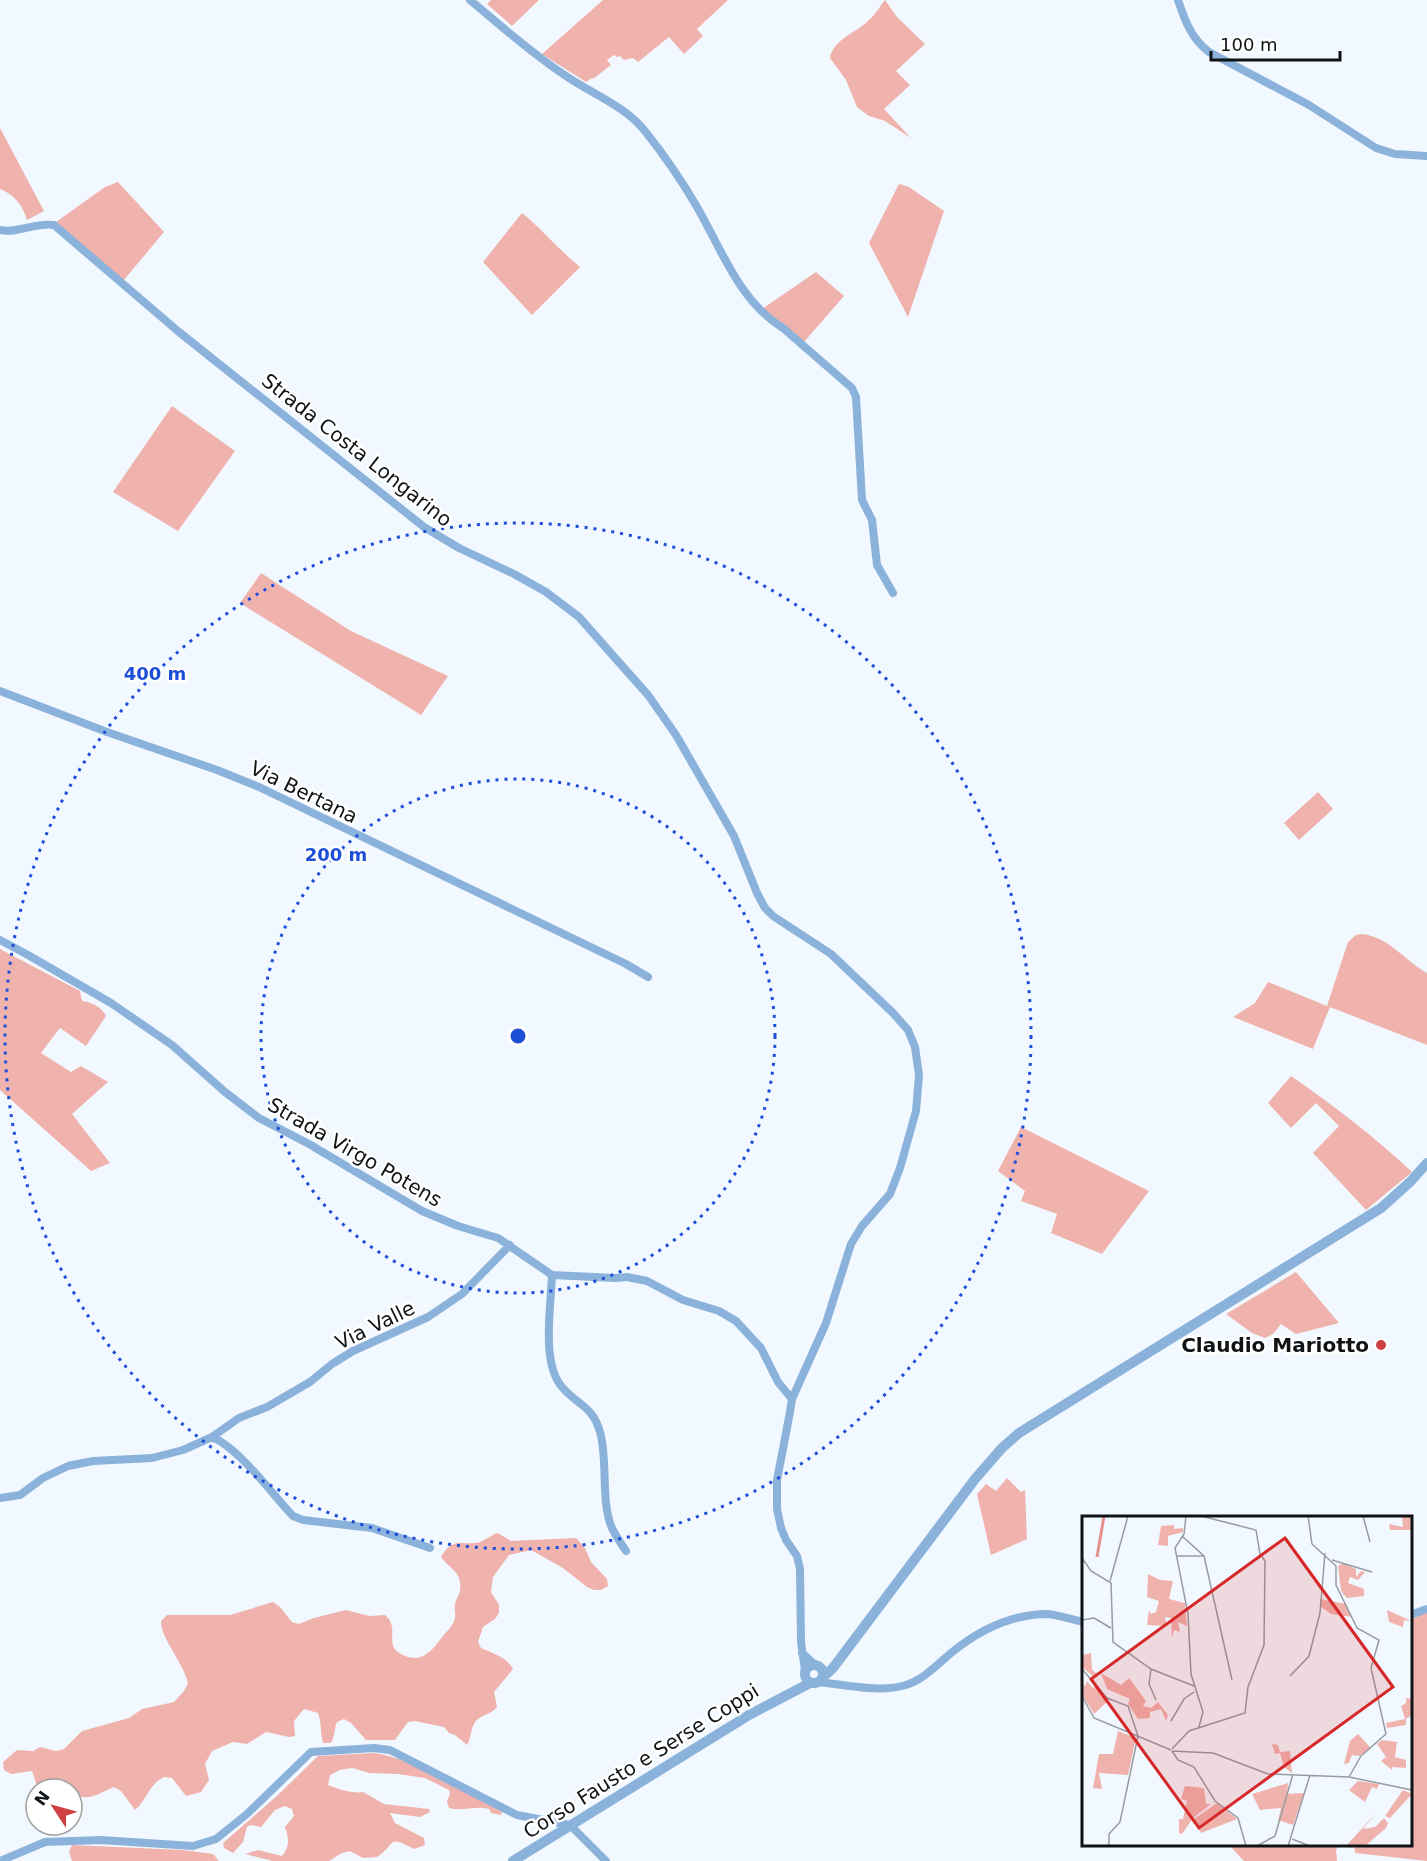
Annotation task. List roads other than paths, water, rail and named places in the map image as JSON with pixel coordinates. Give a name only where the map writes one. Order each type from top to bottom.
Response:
[{"type":"street","points":[[470,0],[563,75],[615,105],[645,130],[697,206],[743,291],[770,320],[783,328],[852,388],[856,397],[862,500],[873,526],[877,565],[893,593]]},
{"type":"street","points":[[1178,0],[1186,26],[1197,43],[1209,52],[1310,105],[1376,148],[1395,154],[1427,156]]},
{"type":"street","name":"Strada Costa Longarino","points":[[0,230],[6,232],[44,223],[54,225],[179,332],[424,527],[459,548],[538,587],[571,610],[648,694],[676,735],[734,836],[765,908],[831,954],[893,1012],[908,1030],[915,1047],[919,1075],[916,1111],[900,1168],[890,1194],[862,1226],[851,1244],[826,1323],[792,1399],[777,1480],[777,1509],[781,1528],[797,1556],[800,1569],[802,1653],[812,1678]]},
{"type":"street","name":"Via Bertana","points":[[0,692],[259,787],[626,964],[648,977]]},
{"type":"street","name":"Strada Virgo Potens","points":[[0,940],[57,970],[111,1003],[172,1045],[225,1092],[259,1118],[300,1139],[422,1211],[458,1226],[498,1238],[552,1275]]},
{"type":"street","points":[[812,1678],[847,1649],[975,1479],[1002,1448],[1019,1433],[1381,1208],[1427,1163]]},
{"type":"street","name":"Via Valle","points":[[0,1497],[20,1495],[43,1478],[68,1466],[93,1461],[152,1458],[183,1450],[212,1437],[239,1418],[267,1407],[310,1382],[353,1351],[428,1317],[462,1294],[510,1245]]},
{"type":"street","points":[[626,1551],[610,1525],[602,1440],[594,1416],[582,1403],[563,1390],[556,1381],[550,1364],[552,1275],[627,1277],[647,1281],[683,1300],[719,1311],[736,1321],[751,1336],[770,1364],[778,1382],[792,1399]]},
{"type":"street","points":[[212,1437],[222,1441],[240,1458],[293,1516],[303,1520],[372,1528],[430,1548]]},
{"type":"street","points":[[1412,1614],[1427,1609]]},
{"type":"street","points":[[812,1678],[872,1688],[907,1685],[984,1631],[1010,1620],[1049,1614],[1082,1622]]},
{"type":"street","points":[[816,1666],[847,1649]]},
{"type":"street","points":[[802,1653],[823,1674],[812,1678]]},
{"type":"street","name":"Corso Fausto e Serse Coppi","points":[[513,1861],[748,1715],[812,1678]]},
{"type":"street","points":[[0,1861],[45,1842],[100,1840],[193,1846],[216,1839],[247,1814],[311,1752],[374,1748],[390,1750],[517,1815],[570,1825],[606,1861]]},
{"type":"place","name":"Claudio Mariotto","points":[[1381,1345]]}]
